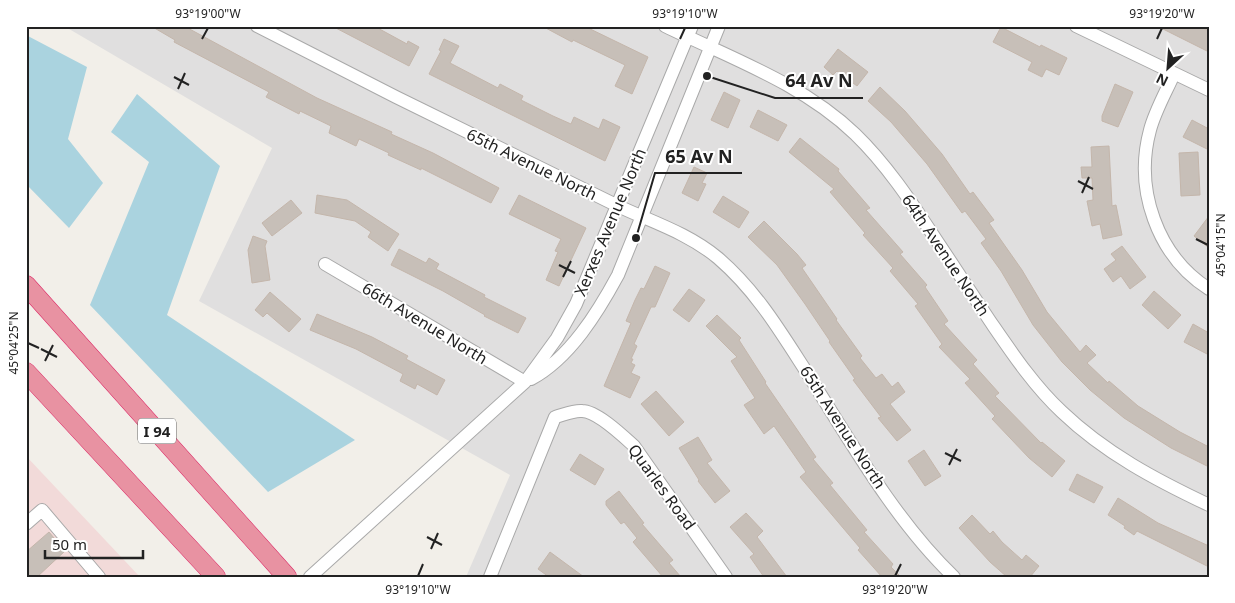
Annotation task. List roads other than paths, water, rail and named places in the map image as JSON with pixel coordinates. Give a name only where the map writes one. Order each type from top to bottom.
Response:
[{"type":"highway","name":"I 94","points":[[26,284],[287,577]]},
{"type":"highway","points":[[26,372],[216,577]]},
{"type":"street","name":"65th Avenue North","points":[[258,26],[362,81],[618,206],[692,239],[718,258],[762,304],[872,474],[904,519],[954,577]]},
{"type":"street","name":"64th Avenue North","points":[[665,26],[690,32],[710,48],[787,85],[816,102],[854,134],[886,168],[913,204],[1029,376],[1062,412],[1097,442],[1134,466],[1209,505]]},
{"type":"street","name":"Xerxes Avenue North","points":[[524,382],[540,374],[554,362],[588,324],[604,302],[618,275],[719,26]]},
{"type":"street","points":[[1076,26],[1209,90]]},
{"type":"street","name":"Xerxes Avenue North","points":[[310,577],[524,382],[567,322],[618,206],[690,32]]},
{"type":"street","points":[[1174,74],[1150,130],[1145,158],[1146,187],[1152,215],[1164,242],[1180,265],[1209,290]]},
{"type":"street","name":"66th Avenue North","points":[[325,264],[524,382]]},
{"type":"street","name":"Quarles Road","points":[[490,577],[555,417],[583,410],[602,420],[634,446],[726,577]]},
{"type":"street","points":[[26,524],[42,510],[99,577]]},
{"type":"water","points":[[26,35],[87,67],[68,139],[103,183],[69,228],[26,184]]},
{"type":"water","points":[[137,94],[220,166],[167,315],[355,440],[268,492],[90,305],[149,162],[111,132]]},
{"type":"place","name":"64 Av N","points":[[707,76]]},
{"type":"place","name":"65 Av N","points":[[636,238]]}]
